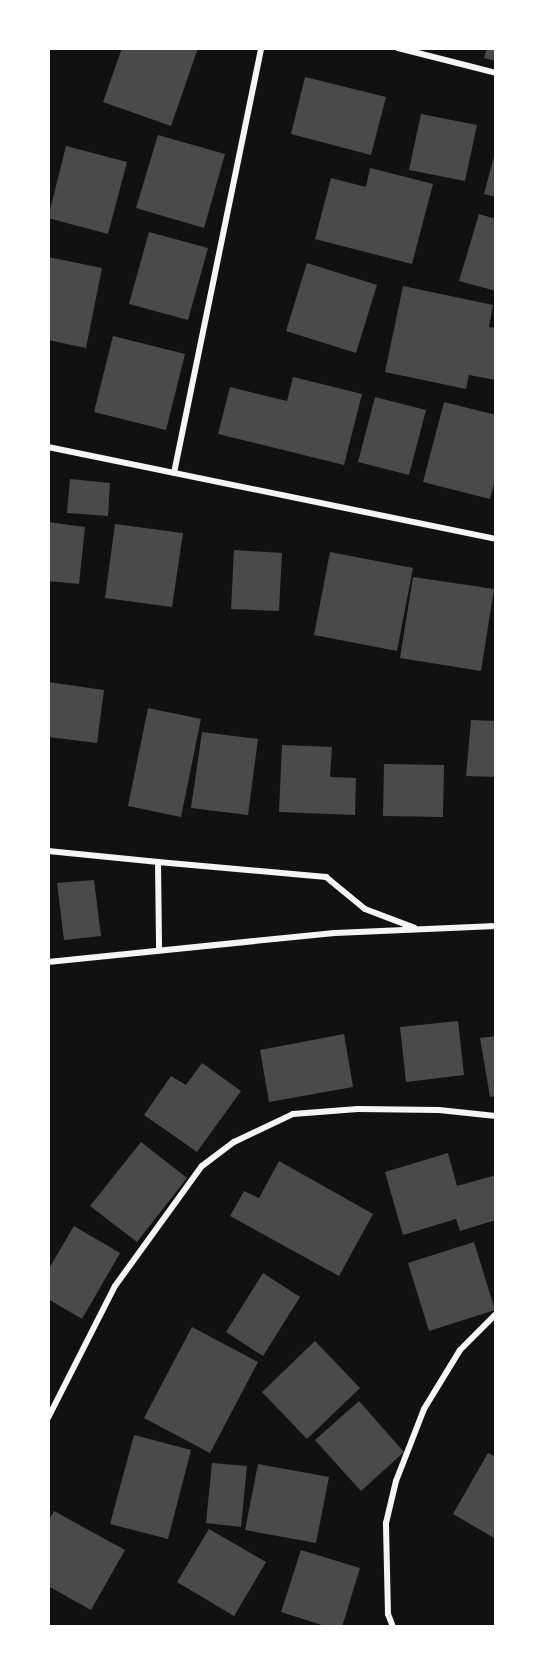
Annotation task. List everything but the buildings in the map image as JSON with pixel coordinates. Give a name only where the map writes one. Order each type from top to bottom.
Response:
[{"type":"street","points":[[174,473],[261,48]]},
{"type":"street","points":[[398,48],[496,73]]},
{"type":"street","points":[[48,447],[496,539]]},
{"type":"street","points":[[48,851],[326,877],[365,909],[419,929]]},
{"type":"street","points":[[158,862],[159,949]]},
{"type":"street","points":[[48,962],[335,933],[496,926]]},
{"type":"street","points":[[48,1418],[115,1286],[202,1166],[234,1142],[293,1114],[358,1109],[440,1110],[496,1116]]},
{"type":"street","points":[[393,1627],[388,1614],[386,1523],[396,1481],[424,1409],[460,1350],[496,1314]]}]
